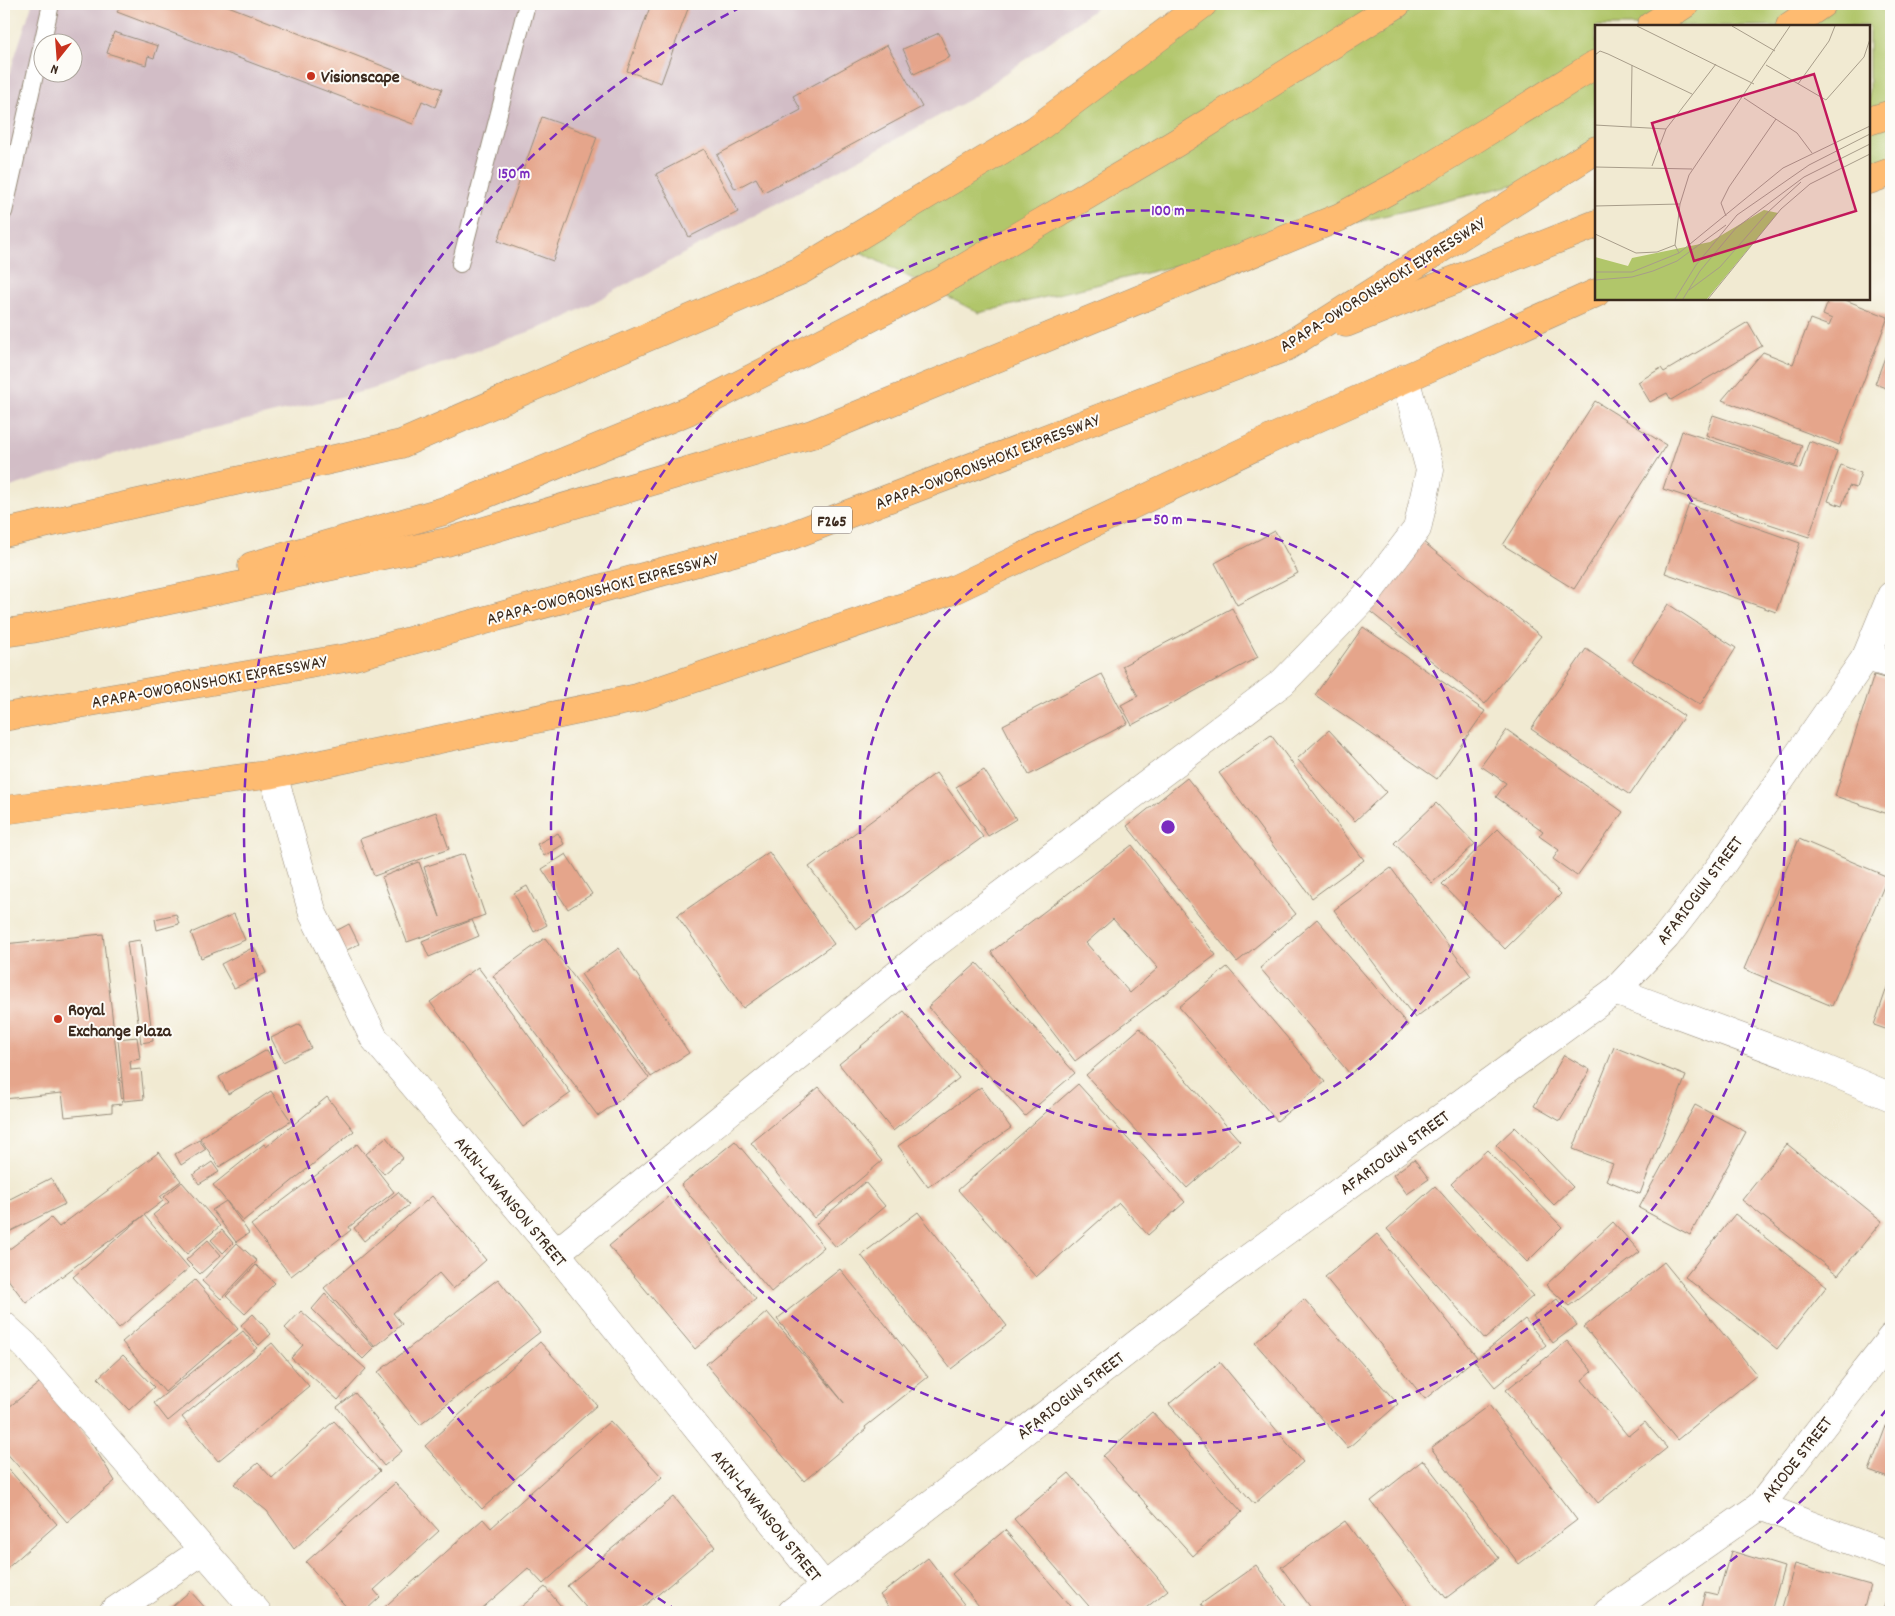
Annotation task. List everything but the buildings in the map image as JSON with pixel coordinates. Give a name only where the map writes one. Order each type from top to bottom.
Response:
[{"type":"main road","points":[[4,533],[401,444],[800,271],[1035,130],[1203,4]]},
{"type":"main road","points":[[32,629],[444,511],[688,411],[940,282],[1176,143],[1397,4]]},
{"type":"main road","points":[[1652,25],[1684,4]]},
{"type":"main road","points":[[1791,25],[1822,4]]},
{"type":"main road","points":[[4,633],[32,629],[447,542],[812,434],[1340,217],[1417,175],[1595,65]]},
{"type":"main road","points":[[1870,121],[1891,114]]},
{"type":"main road","name":"APAPA-OWORONSHOKI EXPRESSWAY","points":[[4,717],[351,657],[785,538],[1286,347],[1595,151]]},
{"type":"main road","points":[[1870,180],[1891,172]]},
{"type":"main road","points":[[1286,347],[1595,224]]},
{"type":"main road","points":[[4,810],[273,774],[637,698],[944,593],[1405,378],[1595,293]]},
{"type":"street","points":[[556,1253],[926,951],[1283,682],[1365,597],[1417,529],[1430,470],[1405,378]]},
{"type":"street","name":"AFARIOGUN STREET","points":[[792,1612],[1224,1276],[1615,991],[1666,938],[1878,661],[1891,596]]},
{"type":"street","name":"AKIN-LAWANSON STREET","points":[[273,774],[313,914],[374,1038],[556,1253],[824,1586]]},
{"type":"street","points":[[1615,991],[1818,1066],[1891,1097]]},
{"type":"street","points":[[4,1326],[25,1345],[202,1551],[257,1612]]},
{"type":"street","name":"AKIODE STREET","points":[[1608,1612],[1760,1506],[1891,1338]]},
{"type":"street","points":[[1760,1506],[1891,1556]]},
{"type":"street","points":[[113,1612],[202,1551]]},
{"type":"lane","points":[[4,212],[51,4]]},
{"type":"lane","points":[[460,264],[527,4]]},
{"type":"shaded area","points":[[32,4],[1102,4],[972,98],[561,320],[373,389],[144,445],[4,489],[4,90]]},
{"type":"green space","points":[[1219,4],[1891,4],[1891,167],[1870,166],[1870,25],[1595,25],[1595,165],[979,313],[843,243]]},
{"type":"place","name":"Visionscape","points":[[311,76]]},
{"type":"place","name":"Royal Exchange Plaza","points":[[58,1019]]}]
